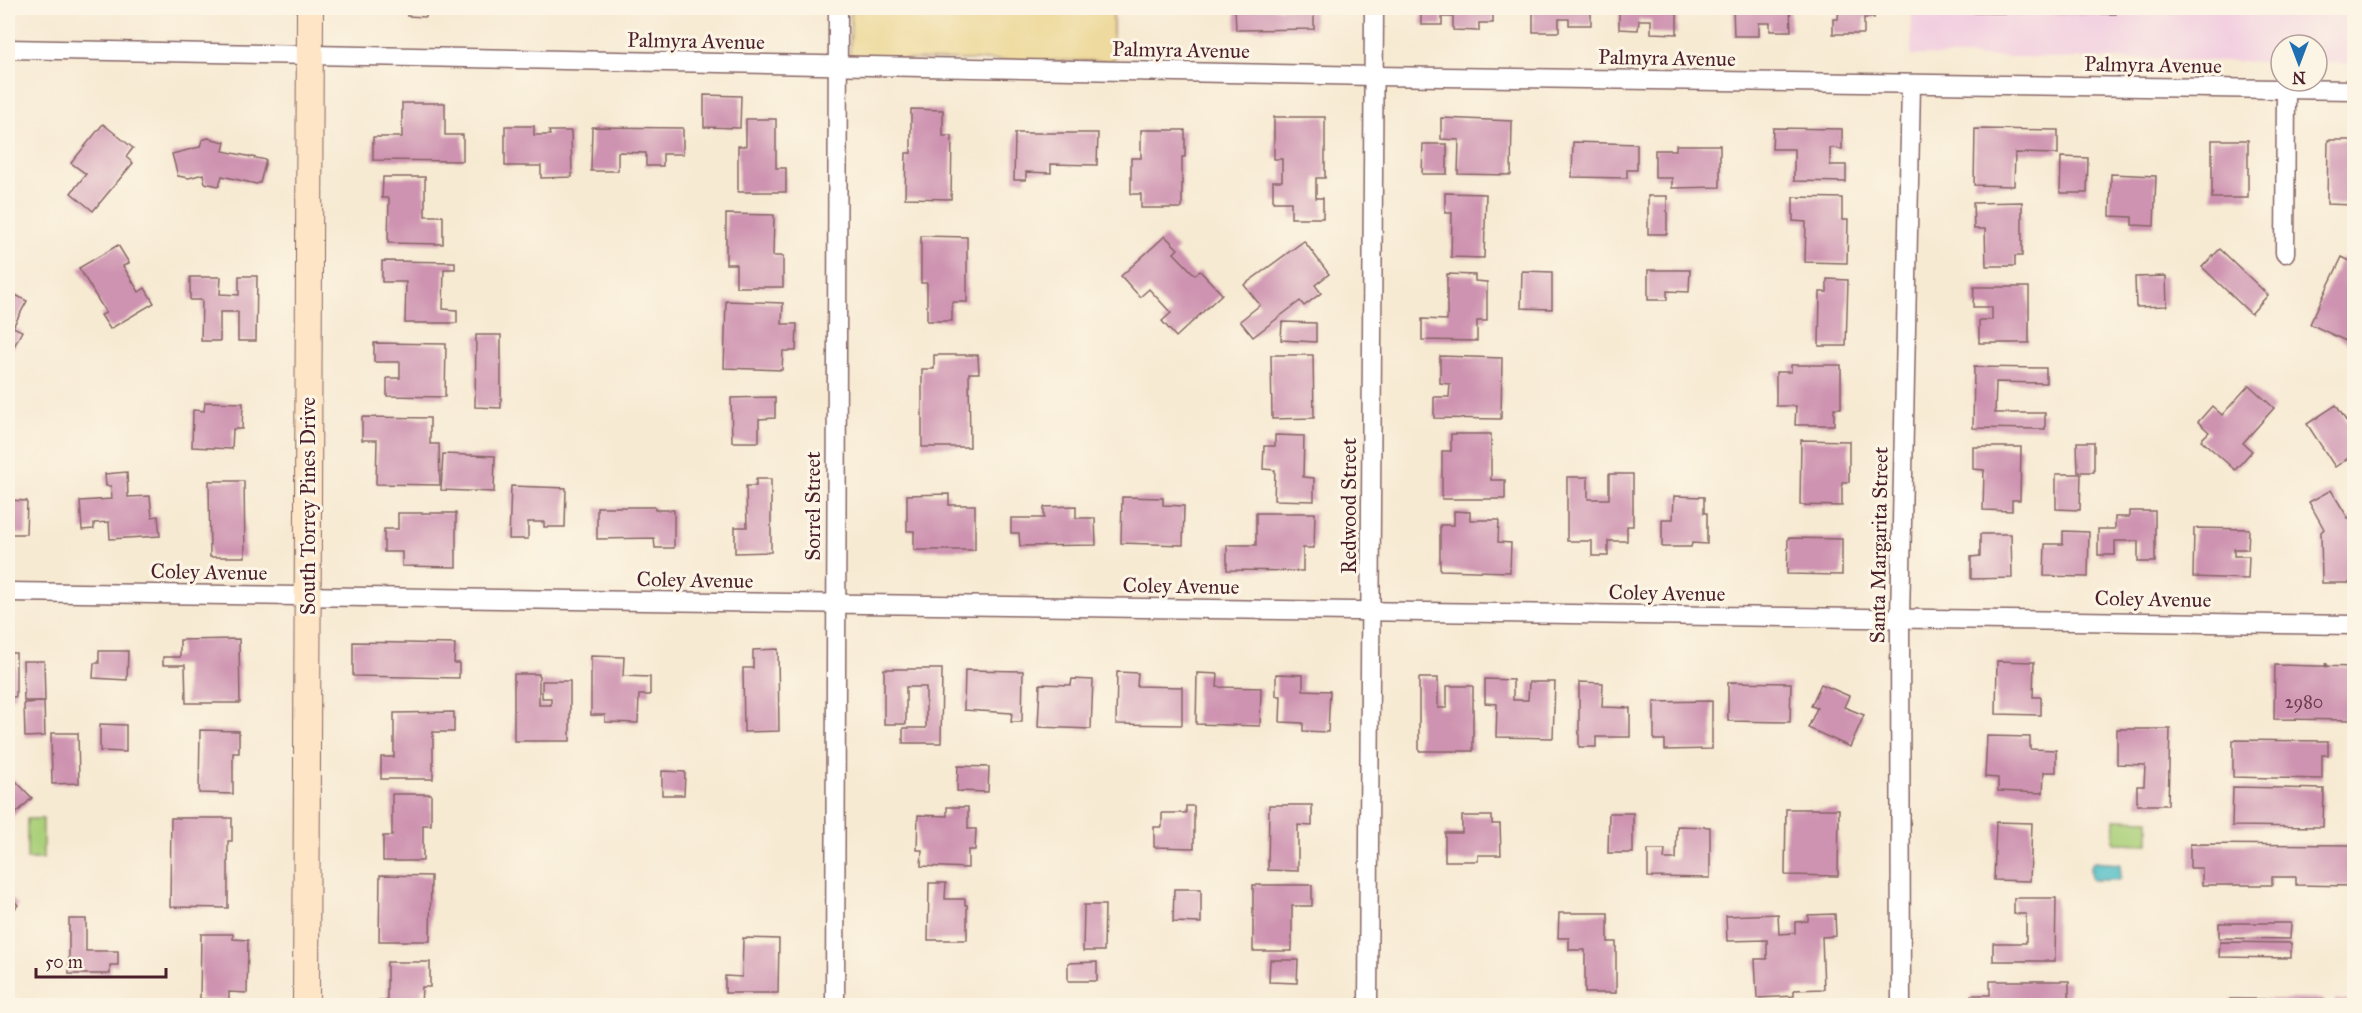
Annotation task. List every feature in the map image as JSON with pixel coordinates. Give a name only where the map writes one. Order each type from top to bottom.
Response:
[{"type":"street","name":"South Torrey Pines Drive","points":[[306,1005],[309,8]]},
{"type":"street","name":"Sorrel Street","points":[[835,1005],[838,8]]},
{"type":"street","name":"Redwood Street","points":[[1368,1005],[1374,8]]},
{"type":"street","name":"Palmyra Avenue","points":[[8,49],[1374,76],[2269,89]]},
{"type":"street","name":"Santa Margarita Street","points":[[1901,1005],[1900,619],[1911,85]]},
{"type":"street","name":"Palmyra Avenue","points":[[2329,90],[2355,90]]},
{"type":"street","points":[[2285,253],[2286,93]]},
{"type":"street","name":"Coley Avenue","points":[[8,592],[2355,625]]},
{"type":"path","points":[[2326,663],[2326,669]]},
{"type":"shaded area","points":[[1912,8],[2354,8],[2354,64],[2329,63],[2329,33],[2269,33],[2269,62],[1911,55]]},
{"type":"green space","points":[[27,819],[43,819],[43,859],[27,859]]},
{"type":"green space","points":[[2115,819],[2149,820],[2149,844],[2114,843]]},
{"type":"sand","points":[[851,8],[1113,8],[1113,46],[1122,46],[1112,61],[850,59]]},
{"type":"water","points":[[2094,862],[2120,864],[2121,877],[2119,880],[2093,880],[2090,866]]},
{"type":"building","points":[[408,8],[426,8],[426,17],[407,16]]},
{"type":"building","points":[[1235,8],[1314,8],[1314,29],[1236,30]]},
{"type":"building","points":[[1421,8],[1493,10],[1493,23],[1479,23],[1479,31],[1453,30],[1453,17],[1442,17],[1442,25],[1421,25]]},
{"type":"building","points":[[1533,8],[1591,8],[1591,25],[1569,25],[1569,19],[1559,19],[1559,32],[1533,32]]},
{"type":"building","points":[[1619,8],[1677,8],[1677,34],[1651,33],[1651,20],[1639,20],[1638,30],[1619,29]]},
{"type":"building","points":[[1733,8],[1790,8],[1791,31],[1770,31],[1770,23],[1759,23],[1759,36],[1734,36]]},
{"type":"building","points":[[1839,8],[1874,8],[1874,18],[1864,18],[1864,34],[1833,34],[1833,19],[1838,19]]},
{"type":"building","points":[[1975,8],[2116,8],[2116,14],[1975,13]]},
{"type":"building","points":[[704,95],[741,96],[740,128],[704,127]]},
{"type":"building","points":[[402,103],[445,103],[445,135],[463,135],[463,161],[373,160],[373,137],[402,137]]},
{"type":"building","points":[[911,109],[943,110],[943,136],[952,136],[951,199],[905,198],[906,153],[911,153]]},
{"type":"building","points":[[1274,117],[1325,117],[1325,178],[1316,178],[1316,198],[1323,198],[1323,218],[1291,218],[1291,202],[1273,202],[1273,181],[1282,181],[1282,159],[1274,159]]},
{"type":"building","points":[[1441,118],[1512,121],[1511,175],[1458,174],[1459,140],[1441,139]]},
{"type":"building","points":[[746,119],[776,119],[776,168],[786,168],[786,192],[738,192],[738,146],[746,146]]},
{"type":"building","points":[[103,124],[133,148],[126,157],[133,163],[93,211],[71,193],[86,174],[71,163]]},
{"type":"building","points":[[505,126],[534,126],[534,135],[550,135],[549,131],[571,131],[572,177],[541,178],[541,166],[505,166]]},
{"type":"building","points":[[592,127],[683,128],[683,154],[663,154],[663,166],[646,166],[646,153],[618,152],[618,171],[591,171]]},
{"type":"building","points":[[1773,128],[1842,129],[1842,149],[1830,148],[1830,165],[1846,165],[1846,182],[1794,181],[1794,149],[1772,149]]},
{"type":"building","points":[[1975,129],[2058,130],[2058,154],[2015,153],[2014,186],[1974,185]]},
{"type":"building","points":[[1141,130],[1185,130],[1185,157],[1182,157],[1182,208],[1141,208],[1141,194],[1131,194],[1131,158],[1141,158]]},
{"type":"building","points":[[1015,133],[1098,133],[1097,165],[1051,164],[1051,173],[1026,172],[1026,180],[1014,180]]},
{"type":"building","points":[[208,138],[225,142],[223,151],[266,160],[260,183],[222,176],[219,186],[205,183],[203,174],[189,178],[178,176],[172,154],[200,147],[202,140]]},
{"type":"building","points":[[2212,140],[2248,140],[2248,198],[2212,198]]},
{"type":"building","points":[[2328,140],[2354,140],[2354,205],[2327,204]]},
{"type":"building","points":[[1573,142],[1637,144],[1637,170],[1627,170],[1627,178],[1572,177]]},
{"type":"building","points":[[1423,144],[1447,144],[1447,174],[1422,174]]},
{"type":"building","points":[[1676,145],[1720,145],[1720,187],[1672,188],[1672,178],[1655,178],[1655,150],[1676,150]]},
{"type":"building","points":[[2061,157],[2088,158],[2087,193],[2060,193]]},
{"type":"building","points":[[2111,174],[2156,176],[2154,226],[2132,225],[2132,217],[2110,216]]},
{"type":"building","points":[[383,177],[425,177],[425,216],[443,216],[443,244],[388,243],[389,198],[382,198]]},
{"type":"building","points":[[1445,193],[1486,194],[1484,258],[1451,257],[1452,213],[1445,213]]},
{"type":"building","points":[[1648,196],[1667,196],[1667,234],[1648,234]]},
{"type":"building","points":[[1793,197],[1842,198],[1842,220],[1848,220],[1847,263],[1805,262],[1806,222],[1793,221]]},
{"type":"building","points":[[2022,202],[2022,256],[2015,256],[2015,266],[1986,266],[1985,229],[1974,229],[1973,203]]},
{"type":"building","points":[[726,214],[774,215],[773,256],[783,256],[783,287],[736,287],[736,264],[726,264]]},
{"type":"building","points":[[921,236],[967,237],[967,302],[952,302],[952,321],[927,321],[927,283],[921,283]]},
{"type":"building","points":[[1165,236],[1178,249],[1174,253],[1195,275],[1200,271],[1222,294],[1176,337],[1162,321],[1171,313],[1149,289],[1140,297],[1121,276]]},
{"type":"building","points":[[1304,241],[1329,274],[1315,285],[1321,293],[1304,306],[1300,301],[1253,337],[1240,321],[1260,305],[1244,285]]},
{"type":"building","points":[[118,245],[129,263],[123,266],[139,292],[145,288],[154,303],[110,329],[101,315],[106,313],[79,268]]},
{"type":"building","points":[[2220,249],[2268,295],[2251,314],[2202,267]]},
{"type":"building","points":[[2342,257],[2354,263],[2354,339],[2352,344],[2310,324]]},
{"type":"building","points":[[382,261],[455,262],[455,269],[444,269],[443,309],[457,310],[457,323],[405,323],[406,282],[382,282]]},
{"type":"building","points":[[1648,270],[1690,270],[1689,292],[1667,291],[1667,300],[1648,300]]},
{"type":"building","points":[[1522,271],[1552,272],[1552,309],[1521,308]]},
{"type":"building","points":[[1447,274],[1475,275],[1475,281],[1487,282],[1487,321],[1477,321],[1477,341],[1422,340],[1422,319],[1447,320]]},
{"type":"building","points":[[239,276],[257,276],[256,341],[238,341],[238,312],[220,312],[220,341],[201,341],[202,300],[190,300],[190,277],[221,277],[220,294],[239,295]]},
{"type":"building","points":[[2166,276],[2167,306],[2136,307],[2135,277]]},
{"type":"building","points":[[1827,279],[1848,280],[1846,346],[1819,346],[1820,292],[1827,292]]},
{"type":"building","points":[[1974,287],[2029,287],[2029,343],[1979,343],[1979,320],[1992,320],[1992,307],[1973,307]]},
{"type":"building","points":[[8,291],[27,301],[13,327],[22,331],[8,358]]},
{"type":"building","points":[[726,301],[783,303],[782,324],[797,324],[796,351],[783,351],[782,370],[724,368]]},
{"type":"building","points":[[1282,322],[1316,323],[1316,342],[1281,340]]},
{"type":"building","points":[[476,335],[501,335],[501,408],[475,407]]},
{"type":"building","points":[[374,343],[446,344],[445,397],[387,396],[387,378],[400,378],[400,362],[374,362]]},
{"type":"building","points":[[934,355],[978,355],[979,373],[969,373],[970,447],[922,447],[922,369],[934,369]]},
{"type":"building","points":[[1271,355],[1313,355],[1314,418],[1272,419]]},
{"type":"building","points":[[1440,356],[1502,358],[1501,419],[1434,418],[1434,397],[1449,397],[1450,384],[1440,383]]},
{"type":"building","points":[[1791,365],[1841,365],[1841,408],[1834,408],[1834,425],[1795,425],[1796,406],[1776,406],[1776,372],[1791,372]]},
{"type":"building","points":[[1974,367],[2046,368],[2046,383],[1996,382],[1995,413],[2045,413],[2045,429],[1973,428]]},
{"type":"building","points":[[2249,385],[2274,408],[2243,443],[2252,451],[2235,470],[2201,440],[2209,432],[2198,422],[2212,406],[2222,415]]},
{"type":"building","points":[[775,397],[775,418],[759,419],[759,442],[732,442],[731,398]]},
{"type":"building","points":[[205,402],[243,403],[242,429],[233,429],[232,449],[192,447],[193,410],[204,411]]},
{"type":"building","points":[[2336,405],[2354,433],[2354,454],[2335,467],[2307,424]]},
{"type":"building","points":[[362,417],[430,418],[430,444],[439,444],[440,485],[376,484],[377,440],[362,440]]},
{"type":"building","points":[[1451,434],[1491,434],[1491,480],[1505,480],[1505,499],[1442,499],[1442,451],[1451,451]]},
{"type":"building","points":[[1275,435],[1304,436],[1303,477],[1314,478],[1314,501],[1274,500],[1275,470],[1263,469],[1264,446],[1275,446]]},
{"type":"building","points":[[1801,440],[1849,441],[1849,482],[1842,482],[1842,506],[1800,505]]},
{"type":"building","points":[[2077,442],[2094,442],[2094,472],[2078,472]]},
{"type":"building","points":[[1973,447],[2021,447],[2020,500],[2012,500],[2012,511],[1983,510],[1984,470],[1973,469]]},
{"type":"building","points":[[443,454],[495,456],[494,492],[441,490]]},
{"type":"building","points":[[127,472],[128,497],[150,496],[152,517],[158,516],[160,536],[110,539],[109,522],[94,523],[94,529],[82,530],[80,501],[112,499],[111,486],[106,486],[105,474]]},
{"type":"building","points":[[1609,474],[1633,474],[1633,526],[1627,526],[1627,541],[1608,541],[1608,556],[1592,556],[1592,541],[1567,541],[1567,477],[1588,477],[1588,499],[1609,499]]},
{"type":"building","points":[[2056,474],[2081,474],[2080,510],[2056,509]]},
{"type":"building","points":[[756,479],[771,479],[771,552],[735,553],[735,527],[747,527],[746,486],[756,486]]},
{"type":"building","points":[[209,481],[244,481],[245,557],[210,557]]},
{"type":"building","points":[[511,486],[566,488],[565,527],[544,527],[544,522],[528,522],[528,539],[509,539]]},
{"type":"building","points":[[2331,490],[2348,518],[2354,516],[2354,583],[2322,583],[2321,532],[2324,529],[2309,502]]},
{"type":"building","points":[[949,494],[949,505],[975,505],[975,550],[914,550],[914,531],[907,531],[907,495]]},
{"type":"building","points":[[1674,496],[1704,497],[1704,513],[1707,513],[1707,544],[1692,543],[1691,547],[1662,547],[1662,519],[1673,519]]},
{"type":"building","points":[[1122,497],[1163,498],[1163,505],[1184,506],[1183,545],[1121,543]]},
{"type":"building","points":[[8,500],[27,501],[26,534],[8,534]]},
{"type":"building","points":[[1076,506],[1076,518],[1095,518],[1096,545],[1020,546],[1019,533],[1011,533],[1011,518],[1044,518],[1044,507]]},
{"type":"building","points":[[597,507],[655,507],[655,510],[674,510],[674,548],[655,548],[654,538],[597,539]]},
{"type":"building","points":[[1454,511],[1470,512],[1470,520],[1499,520],[1498,542],[1511,543],[1510,572],[1440,570],[1440,525],[1454,525]]},
{"type":"building","points":[[2129,511],[2155,511],[2155,562],[2138,562],[2138,541],[2115,541],[2115,555],[2098,555],[2098,529],[2115,529],[2115,517],[2129,517]]},
{"type":"building","points":[[398,513],[456,513],[456,567],[402,566],[402,552],[384,552],[384,529],[398,529]]},
{"type":"building","points":[[1256,513],[1315,513],[1314,548],[1303,548],[1303,571],[1227,570],[1227,545],[1256,545]]},
{"type":"building","points":[[2194,528],[2249,529],[2248,549],[2234,549],[2234,556],[2249,556],[2248,579],[2193,577]]},
{"type":"building","points":[[2063,531],[2089,532],[2088,577],[2044,576],[2045,544],[2063,544]]},
{"type":"building","points":[[1980,534],[2011,534],[2012,578],[1971,579],[1971,557],[1980,556]]},
{"type":"building","points":[[1788,538],[1842,539],[1842,575],[1787,574]]},
{"type":"building","points":[[239,639],[240,703],[186,703],[185,665],[163,665],[163,657],[180,657],[180,640]]},
{"type":"building","points":[[353,642],[455,644],[454,663],[459,663],[459,678],[353,676]]},
{"type":"building","points":[[778,649],[779,731],[744,732],[743,668],[753,668],[753,650]]},
{"type":"building","points":[[99,651],[128,651],[127,680],[93,678],[94,663],[99,663]]},
{"type":"building","points":[[8,653],[16,653],[16,697],[8,697]]},
{"type":"building","points":[[591,656],[624,657],[623,676],[650,677],[650,695],[639,695],[638,723],[605,722],[605,715],[591,715]]},
{"type":"building","points":[[23,661],[44,661],[45,701],[24,701]]},
{"type":"building","points":[[1997,661],[2034,662],[2033,697],[2041,697],[2041,715],[1996,714]]},
{"type":"building","points":[[2275,665],[2354,667],[2354,720],[2274,719]]},
{"type":"building","points":[[884,669],[942,669],[941,743],[903,743],[903,728],[926,728],[926,687],[906,687],[906,724],[884,724]]},
{"type":"building","points":[[965,670],[1023,671],[1022,722],[1011,722],[1012,713],[964,710]]},
{"type":"building","points":[[1117,672],[1138,673],[1137,686],[1182,687],[1182,725],[1116,724]]},
{"type":"building","points":[[1197,673],[1218,674],[1217,687],[1261,688],[1260,726],[1196,724]]},
{"type":"building","points":[[514,674],[539,674],[539,705],[551,705],[551,698],[542,698],[542,681],[570,681],[570,741],[514,741]]},
{"type":"building","points":[[1276,674],[1303,675],[1303,690],[1330,691],[1328,732],[1303,731],[1303,723],[1280,722],[1281,696],[1276,696]]},
{"type":"building","points":[[1419,678],[1438,678],[1438,708],[1447,708],[1447,686],[1473,686],[1473,751],[1419,751]]},
{"type":"building","points":[[1072,679],[1093,680],[1091,729],[1038,727],[1040,684],[1071,685]]},
{"type":"building","points":[[1485,679],[1513,680],[1513,700],[1528,700],[1529,682],[1555,682],[1553,738],[1496,737],[1497,704],[1485,703]]},
{"type":"building","points":[[1579,682],[1603,683],[1602,707],[1630,708],[1630,737],[1596,737],[1596,747],[1579,747]]},
{"type":"building","points":[[1728,682],[1791,683],[1790,722],[1728,721]]},
{"type":"building","points":[[1821,684],[1849,696],[1844,707],[1864,715],[1850,747],[1808,728],[1817,708],[1811,706]]},
{"type":"building","points":[[1712,701],[1712,749],[1665,750],[1665,740],[1654,740],[1654,702]]},
{"type":"building","points":[[44,702],[45,736],[25,737],[24,703]]},
{"type":"building","points":[[454,712],[454,732],[433,732],[433,779],[381,779],[381,757],[394,757],[394,713]]},
{"type":"building","points":[[100,724],[126,725],[126,752],[100,751]]},
{"type":"building","points":[[2117,729],[2170,729],[2168,805],[2137,805],[2137,786],[2144,786],[2145,765],[2117,764]]},
{"type":"building","points":[[200,730],[239,731],[239,753],[233,753],[233,794],[199,793]]},
{"type":"building","points":[[51,733],[78,733],[79,783],[52,784]]},
{"type":"building","points":[[1987,736],[2030,737],[2030,749],[2056,750],[2056,772],[2044,772],[2043,793],[1998,791],[1998,778],[1985,777]]},
{"type":"building","points":[[2233,740],[2328,741],[2328,755],[2322,755],[2322,779],[2233,777]]},
{"type":"building","points":[[958,766],[989,767],[988,792],[957,791]]},
{"type":"building","points":[[662,771],[685,772],[684,795],[662,795]]},
{"type":"building","points":[[14,779],[32,798],[8,821],[8,785]]},
{"type":"building","points":[[2233,787],[2324,789],[2323,827],[2232,826]]},
{"type":"building","points":[[392,794],[431,794],[431,825],[423,825],[423,861],[383,861],[383,836],[392,836]]},
{"type":"building","points":[[1269,805],[1312,805],[1312,826],[1298,825],[1298,871],[1268,870]]},
{"type":"building","points":[[1186,806],[1194,806],[1194,848],[1154,847],[1154,827],[1162,827],[1162,813],[1186,813]]},
{"type":"building","points":[[947,807],[968,807],[968,829],[976,829],[975,850],[968,850],[968,868],[921,866],[922,850],[917,850],[918,815],[947,816]]},
{"type":"building","points":[[1786,809],[1839,809],[1838,876],[1785,875]]},
{"type":"building","points":[[1609,813],[1633,813],[1633,853],[1608,853]]},
{"type":"building","points":[[1462,816],[1492,816],[1492,824],[1500,824],[1501,855],[1478,855],[1478,861],[1445,861],[1445,833],[1462,833]]},
{"type":"building","points":[[171,818],[232,818],[232,841],[228,841],[228,908],[170,907]]},
{"type":"building","points":[[1996,822],[2032,823],[2030,881],[1994,880]]},
{"type":"building","points":[[1677,826],[1710,827],[1710,878],[1648,877],[1648,850],[1665,850],[1664,859],[1676,859]]},
{"type":"building","points":[[2190,844],[2354,845],[2354,886],[2296,885],[2296,877],[2272,877],[2272,885],[2202,885],[2202,868],[2190,868]]},
{"type":"building","points":[[380,875],[431,876],[430,941],[379,941]]},
{"type":"building","points":[[929,883],[946,883],[945,899],[965,899],[967,940],[928,940]]},
{"type":"building","points":[[1253,885],[1312,885],[1312,906],[1292,906],[1292,951],[1253,951]]},
{"type":"building","points":[[1174,889],[1201,889],[1201,923],[1173,922]]},
{"type":"building","points":[[8,895],[18,905],[8,916]]},
{"type":"building","points":[[2014,898],[2056,898],[2055,961],[1993,961],[1993,943],[2026,943],[2026,914],[2014,914]]},
{"type":"building","points":[[1084,905],[1105,905],[1104,951],[1083,951]]},
{"type":"building","points":[[1559,913],[1608,913],[1608,942],[1616,942],[1616,993],[1585,993],[1585,950],[1569,950],[1569,938],[1558,938]]},
{"type":"building","points":[[1778,914],[1779,934],[1795,933],[1795,922],[1808,921],[1808,915],[1835,914],[1836,936],[1822,937],[1824,989],[1794,990],[1794,996],[1757,998],[1755,959],[1767,959],[1767,940],[1727,941],[1726,916]]},
{"type":"building","points":[[69,919],[86,919],[86,951],[118,951],[118,965],[110,965],[110,974],[69,974]]},
{"type":"building","points":[[2219,923],[2291,923],[2290,939],[2219,938]]},
{"type":"building","points":[[201,934],[233,934],[233,939],[248,940],[247,993],[229,992],[229,1000],[200,999]]},
{"type":"building","points":[[743,938],[779,939],[778,993],[725,993],[725,976],[742,977]]},
{"type":"building","points":[[2220,942],[2291,943],[2291,958],[2219,957]]},
{"type":"building","points":[[1270,960],[1298,960],[1297,983],[1269,982]]},
{"type":"building","points":[[387,962],[430,962],[430,987],[422,987],[421,1006],[379,1006],[379,1000],[387,1000]]},
{"type":"building","points":[[1097,962],[1097,981],[1068,981],[1068,963]]},
{"type":"building","points":[[1990,981],[2069,981],[2069,1004],[1971,1006],[1971,995],[1990,995]]},
{"type":"building","points":[[2230,999],[2322,999],[2330,1006],[2230,1006]]},
{"type":"building","points":[[2336,1000],[2354,1000],[2354,1006],[2331,1006]]}]
